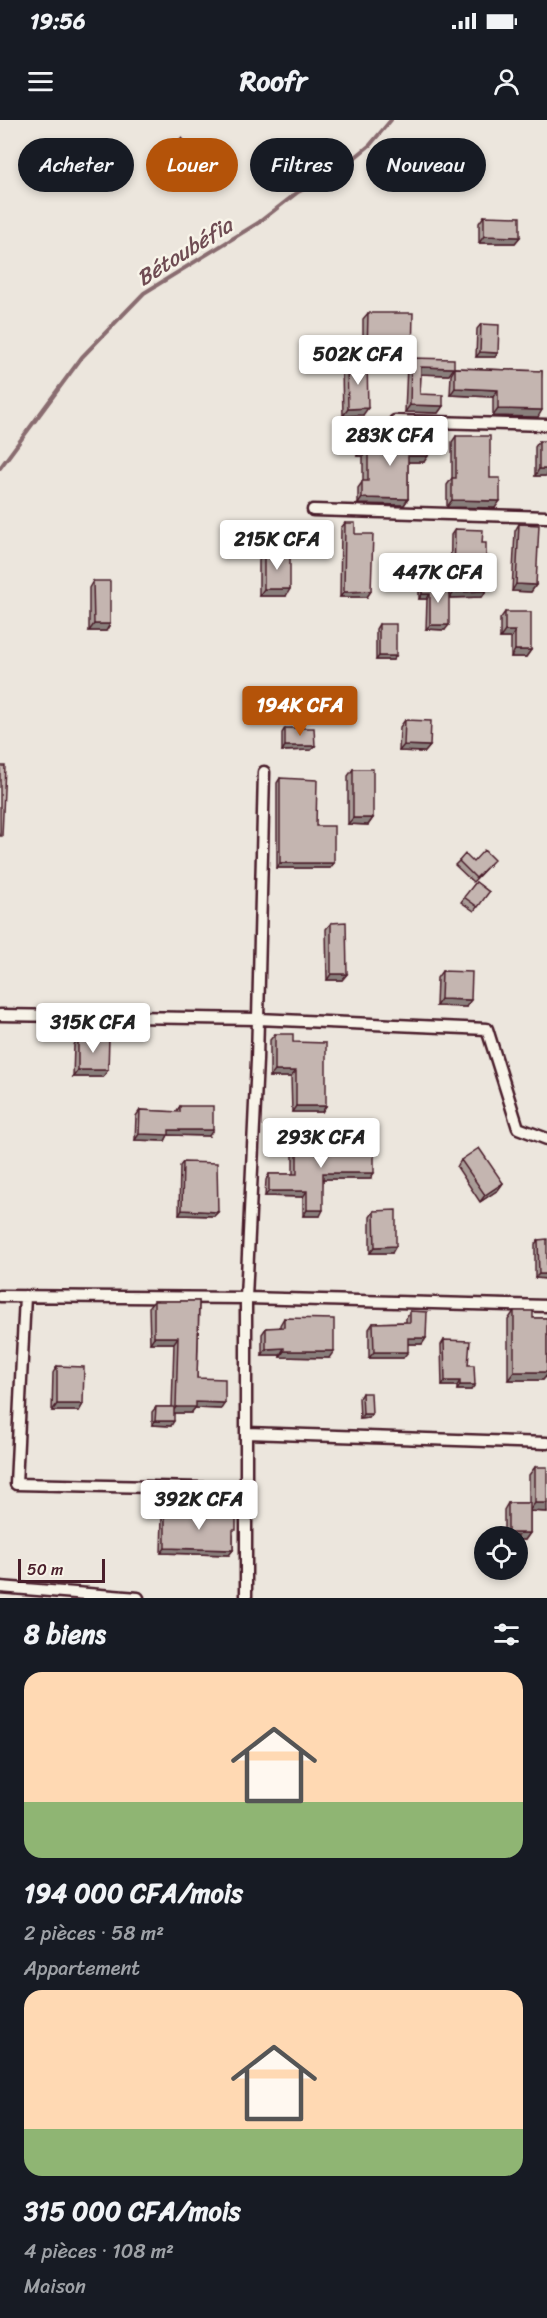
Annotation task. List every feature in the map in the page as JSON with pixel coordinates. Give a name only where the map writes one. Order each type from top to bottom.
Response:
[{"type":"street","points":[[395,421],[547,425]]},
{"type":"street","points":[[313,510],[547,517]]},
{"type":"street","points":[[246,1598],[246,1298],[258,1019],[264,772]]},
{"type":"street","points":[[0,1015],[258,1019],[488,1029],[518,1128],[547,1139]]},
{"type":"street","points":[[0,1296],[246,1298],[547,1306]]},
{"type":"street","points":[[25,1296],[16,1484],[246,1489]]},
{"type":"street","points":[[246,1433],[547,1443]]},
{"type":"street","points":[[0,1587],[21,1593],[138,1598]]},
{"type":"building","points":[[484,216],[520,217],[520,237],[484,236]]},
{"type":"building","points":[[368,313],[413,313],[412,356],[367,355]]},
{"type":"building","points":[[481,324],[499,325],[498,353],[480,352]]},
{"type":"building","points":[[411,358],[454,359],[454,368],[421,367],[420,394],[443,395],[443,406],[410,405]]},
{"type":"building","points":[[367,363],[368,408],[348,409],[347,364]]},
{"type":"building","points":[[455,368],[542,371],[542,410],[498,409],[498,390],[455,388]]},
{"type":"building","points":[[428,436],[428,456],[408,456],[408,499],[362,498],[362,481],[368,481],[368,449],[361,449],[361,437],[379,437],[379,442],[411,442],[411,437]]},
{"type":"building","points":[[456,436],[490,436],[490,478],[500,478],[500,501],[452,500],[452,478],[456,478]]},
{"type":"building","points":[[539,441],[547,441],[547,469],[539,469]]},
{"type":"building","points":[[345,523],[355,523],[355,534],[373,534],[371,591],[344,592]]},
{"type":"building","points":[[519,524],[539,525],[536,585],[516,584]]},
{"type":"building","points":[[455,529],[483,530],[482,543],[486,543],[486,591],[454,592]]},
{"type":"building","points":[[264,553],[290,553],[290,589],[264,589]]},
{"type":"building","points":[[93,581],[110,581],[110,624],[94,624]]},
{"type":"building","points":[[422,585],[449,585],[449,625],[430,625],[430,594],[422,594]]},
{"type":"building","points":[[505,612],[531,612],[531,650],[515,650],[515,631],[505,631]]},
{"type":"building","points":[[379,624],[396,624],[396,656],[379,656]]},
{"type":"building","points":[[405,720],[431,721],[430,746],[404,745]]},
{"type":"building","points":[[285,728],[314,728],[315,746],[285,746]]},
{"type":"building","points":[[0,766],[5,766],[2,836],[0,836]]},
{"type":"building","points":[[353,769],[373,769],[373,818],[353,818]]},
{"type":"building","points":[[280,778],[317,780],[316,826],[334,826],[334,863],[280,863]]},
{"type":"building","points":[[484,850],[494,860],[476,878],[459,861],[465,854],[473,862]]},
{"type":"building","points":[[476,882],[489,892],[478,907],[464,897]]},
{"type":"building","points":[[346,922],[347,974],[331,974],[331,923]]},
{"type":"building","points":[[442,971],[472,972],[471,1000],[441,999]]},
{"type":"building","points":[[275,1034],[293,1034],[293,1042],[326,1043],[326,1106],[296,1106],[296,1071],[275,1071]]},
{"type":"building","points":[[78,1038],[109,1038],[108,1070],[78,1070]]},
{"type":"building","points":[[180,1106],[213,1106],[213,1130],[169,1130],[169,1135],[139,1134],[140,1110],[180,1112]]},
{"type":"building","points":[[297,1140],[322,1140],[322,1148],[374,1148],[374,1173],[323,1173],[323,1210],[307,1210],[307,1191],[269,1191],[269,1174],[297,1174]]},
{"type":"building","points":[[479,1148],[503,1183],[485,1195],[461,1160]]},
{"type":"building","points":[[183,1162],[217,1163],[218,1212],[182,1210]]},
{"type":"building","points":[[396,1210],[396,1246],[375,1247],[374,1211]]},
{"type":"building","points":[[547,1239],[547,1274],[539,1274],[538,1240]]},
{"type":"building","points":[[154,1301],[199,1301],[197,1378],[225,1379],[225,1403],[196,1402],[196,1407],[176,1407],[178,1337],[154,1337]]},
{"type":"building","points":[[410,1311],[427,1312],[426,1338],[408,1338],[408,1352],[374,1352],[373,1323],[410,1322]]},
{"type":"building","points":[[514,1311],[533,1311],[533,1318],[547,1318],[547,1372],[514,1372]]},
{"type":"building","points":[[284,1318],[334,1319],[334,1351],[266,1349],[266,1328],[284,1327]]},
{"type":"building","points":[[444,1340],[470,1341],[468,1365],[474,1365],[475,1385],[460,1385],[460,1381],[445,1381]]},
{"type":"building","points":[[57,1366],[84,1367],[83,1404],[57,1404]]},
{"type":"building","points":[[362,1393],[371,1393],[372,1414],[363,1414]]},
{"type":"building","points":[[156,1407],[174,1407],[174,1421],[155,1421]]},
{"type":"building","points":[[535,1467],[547,1467],[547,1503],[535,1503]]},
{"type":"building","points":[[508,1503],[530,1503],[530,1533],[528,1533],[528,1526],[508,1526]]},
{"type":"building","points":[[165,1511],[236,1516],[233,1550],[165,1548]]},
{"type":"waterway","name":"Bétoubéfia","points":[[0,468],[82,357],[144,293],[258,223],[298,192],[335,174],[370,145],[391,120]]}]
